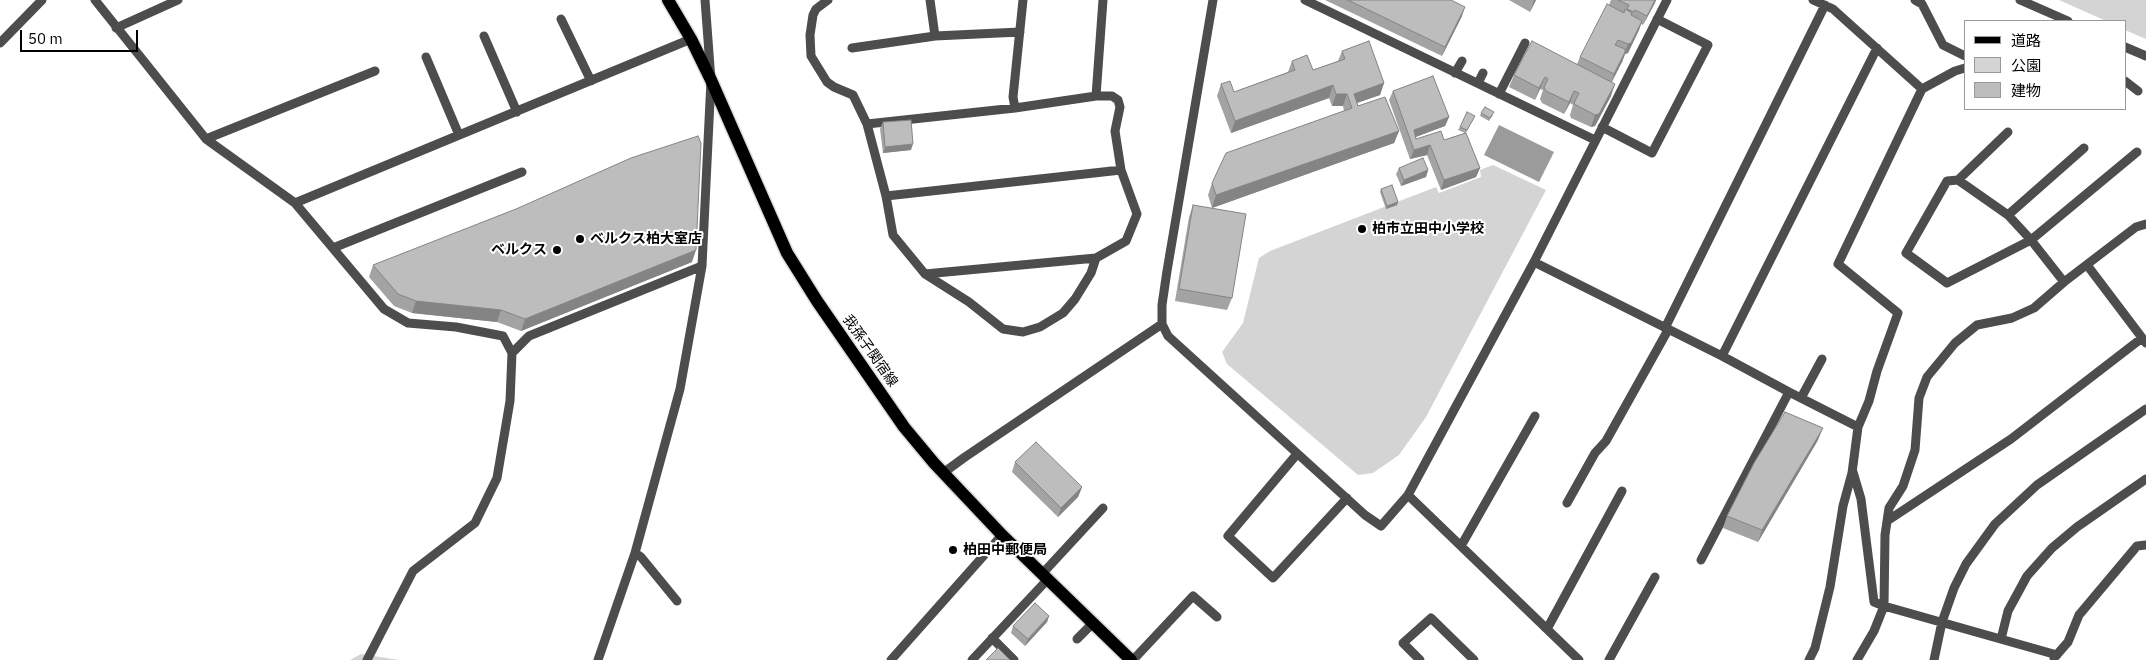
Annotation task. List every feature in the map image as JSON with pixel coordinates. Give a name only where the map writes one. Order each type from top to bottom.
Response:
[{"type":"main road","name":"我孫子関宿線","points":[[668,0],[691,39],[711,80],[787,253],[817,301],[904,427],[1002,535],[1132,660]]},
{"type":"street","points":[[0,43],[42,0]]},
{"type":"street","points":[[95,0],[206,139],[295,203],[384,309],[408,323],[504,336],[512,353],[510,400],[497,478],[475,523],[413,571],[368,660]]},
{"type":"street","points":[[116,28],[178,0]]},
{"type":"street","points":[[598,660],[635,553],[680,389],[702,266],[711,80],[705,0]]},
{"type":"street","points":[[828,0],[816,8],[813,15],[810,35],[811,56],[827,82],[854,95],[867,124],[886,196],[893,235],[925,274],[969,302],[1003,329],[1023,332],[1040,327],[1063,313],[1075,299],[1096,258]]},
{"type":"street","points":[[930,0],[935,36]]},
{"type":"street","points":[[1015,108],[1014,97],[1023,0]]},
{"type":"street","points":[[1096,96],[1103,0]]},
{"type":"street","points":[[1213,0],[1167,271],[1162,305],[1162,324],[1168,336],[1297,454],[1381,526],[1408,495],[1534,262],[1667,0]]},
{"type":"street","points":[[1305,0],[1596,140]]},
{"type":"street","points":[[1813,0],[1833,9],[1922,89]]},
{"type":"street","points":[[1915,0],[1922,4],[1943,45],[1964,56]]},
{"type":"street","points":[[2020,0],[2066,20]]},
{"type":"street","points":[[1567,502],[1595,453],[1606,441],[1666,329],[1825,6]]},
{"type":"street","points":[[1602,127],[1652,153],[1708,45],[1657,19]]},
{"type":"street","points":[[562,20],[591,81]]},
{"type":"street","points":[[852,48],[935,36],[1020,32]]},
{"type":"street","points":[[484,36],[517,112]]},
{"type":"street","points":[[295,203],[691,39]]},
{"type":"street","points":[[1499,94],[1525,43]]},
{"type":"street","points":[[2126,46],[2146,56]]},
{"type":"street","points":[[1722,356],[1877,48]]},
{"type":"street","points":[[426,57],[459,135]]},
{"type":"street","points":[[1455,73],[1462,61]]},
{"type":"street","points":[[1809,660],[1815,648],[1830,586],[1858,427],[1898,313],[1838,264],[1922,89],[1955,71],[1964,68]]},
{"type":"street","points":[[206,139],[375,71]]},
{"type":"street","points":[[1478,84],[1483,73]]},
{"type":"street","points":[[2126,82],[2138,91]]},
{"type":"street","points":[[867,124],[1015,108],[1096,96],[1112,96],[1118,100],[1120,107],[1115,131],[1121,170],[1137,214],[1126,241],[1096,258],[925,274]]},
{"type":"street","points":[[2008,132],[1958,180],[1947,181],[1906,252],[1947,283],[2031,240],[2137,152]]},
{"type":"street","points":[[2008,215],[2084,148]]},
{"type":"street","points":[[886,196],[1121,170]]},
{"type":"street","points":[[333,248],[522,172]]},
{"type":"street","points":[[1958,180],[2008,215],[2031,240],[2064,282]]},
{"type":"street","points":[[1858,660],[1884,606],[1889,508],[1903,486],[1916,450],[1919,398],[1927,377],[1956,343],[1977,325],[2012,318],[2034,308],[2064,282],[2136,227],[2146,224]]},
{"type":"street","points":[[1534,262],[1722,356],[1858,427]]},
{"type":"street","points":[[1887,521],[2011,439],[2144,341],[2087,265]]},
{"type":"street","points":[[512,353],[530,336],[702,266]]},
{"type":"street","points":[[944,473],[972,451],[1162,324]]},
{"type":"street","points":[[1801,398],[1822,359]]},
{"type":"street","points":[[1701,560],[1788,392]]},
{"type":"street","points":[[1934,660],[1942,622],[1954,588],[1966,564],[1996,524],[2037,485],[2146,408]]},
{"type":"street","points":[[1461,546],[1535,416]]},
{"type":"street","points":[[1297,454],[1228,536],[1273,578],[1347,498]]},
{"type":"street","points":[[1852,469],[1861,499],[1874,602],[2001,639],[2055,658],[2068,642],[2079,615],[2137,546],[2146,545]]},
{"type":"street","points":[[2001,639],[2008,611],[2027,576],[2052,548],[2077,527],[2146,479]]},
{"type":"street","points":[[1548,629],[1622,490]]},
{"type":"street","points":[[1408,495],[1580,660]]},
{"type":"street","points":[[972,660],[1103,508]]},
{"type":"street","points":[[891,660],[1002,535]]},
{"type":"street","points":[[635,553],[641,557],[677,601]]},
{"type":"street","points":[[1609,660],[1655,577]]},
{"type":"street","points":[[1132,660],[1193,596],[1217,617]]},
{"type":"street","points":[[1420,660],[1403,643],[1431,618],[1474,660]]},
{"type":"street","points":[[1077,639],[1093,623]]},
{"type":"street","points":[[992,638],[1014,660]]},
{"type":"green space","points":[[2059,0],[2146,0],[2146,39],[2126,30],[2126,20],[2104,20]]},
{"type":"green space","points":[[1493,165],[1546,190],[1426,417],[1399,455],[1373,473],[1358,475],[1227,364],[1222,352],[1243,323],[1259,258],[1270,251],[1436,187],[1439,193],[1481,177],[1480,170]]},
{"type":"green space","points":[[361,654],[399,660],[350,660]]},
{"type":"shaded area","points":[[1499,125],[1554,152],[1539,182],[1484,155]]},
{"type":"building","points":[[1348,0],[1451,0],[1465,7],[1445,47]]},
{"type":"building","points":[[1618,0],[1655,0],[1647,16],[1635,10],[1634,12],[1627,9],[1629,5]]},
{"type":"building","points":[[1607,4],[1624,13],[1625,9],[1642,21],[1631,43],[1628,44],[1618,40],[1615,45],[1625,49],[1625,52],[1614,74],[1580,57]]},
{"type":"building","points":[[1369,41],[1384,83],[1354,94],[1358,106],[1385,97],[1399,131],[1216,195],[1212,183],[1226,153],[1352,108],[1347,94],[1336,94],[1333,85],[1235,121],[1221,84],[1230,81],[1234,92],[1295,70],[1292,61],[1307,55],[1313,70],[1345,59],[1342,51]]},
{"type":"building","points":[[1532,41],[1615,84],[1599,114],[1595,115],[1574,103],[1579,93],[1574,91],[1569,102],[1546,91],[1544,87],[1548,79],[1545,77],[1539,88],[1514,75]]},
{"type":"building","points":[[1433,76],[1449,117],[1414,130],[1416,139],[1441,131],[1444,140],[1466,133],[1480,168],[1444,180],[1430,145],[1414,150],[1393,91]]},
{"type":"building","points":[[1485,107],[1494,112],[1490,118],[1481,113]]},
{"type":"building","points":[[1467,112],[1475,116],[1467,130],[1460,127]]},
{"type":"building","points":[[911,120],[913,144],[885,147],[883,122]]},
{"type":"building","name":"ベルクス柏大室店","points":[[698,136],[701,143],[696,250],[525,319],[501,310],[416,301],[398,294],[373,265],[516,209],[631,158]]},
{"type":"building","points":[[1423,158],[1428,170],[1404,180],[1399,168]]},
{"type":"building","points":[[1392,185],[1398,202],[1387,206],[1381,189]]},
{"type":"building","points":[[1193,205],[1246,214],[1232,298],[1179,289]]},
{"type":"building","points":[[1785,412],[1823,428],[1762,530],[1727,516],[1754,463]]},
{"type":"building","points":[[1036,442],[1082,487],[1061,508],[1015,462]]},
{"type":"building","points":[[1035,603],[1049,616],[1028,639],[1013,626]]},
{"type":"building","points":[[998,648],[1010,660],[986,660]]},
{"type":"place","name":"柏市立田中小学校","points":[[1362,229]]},
{"type":"place","name":"ベルクス柏大室店","points":[[580,239]]},
{"type":"place","name":"ベルクス","points":[[557,250]]},
{"type":"place","name":"柏田中郵便局","points":[[953,550]]}]
